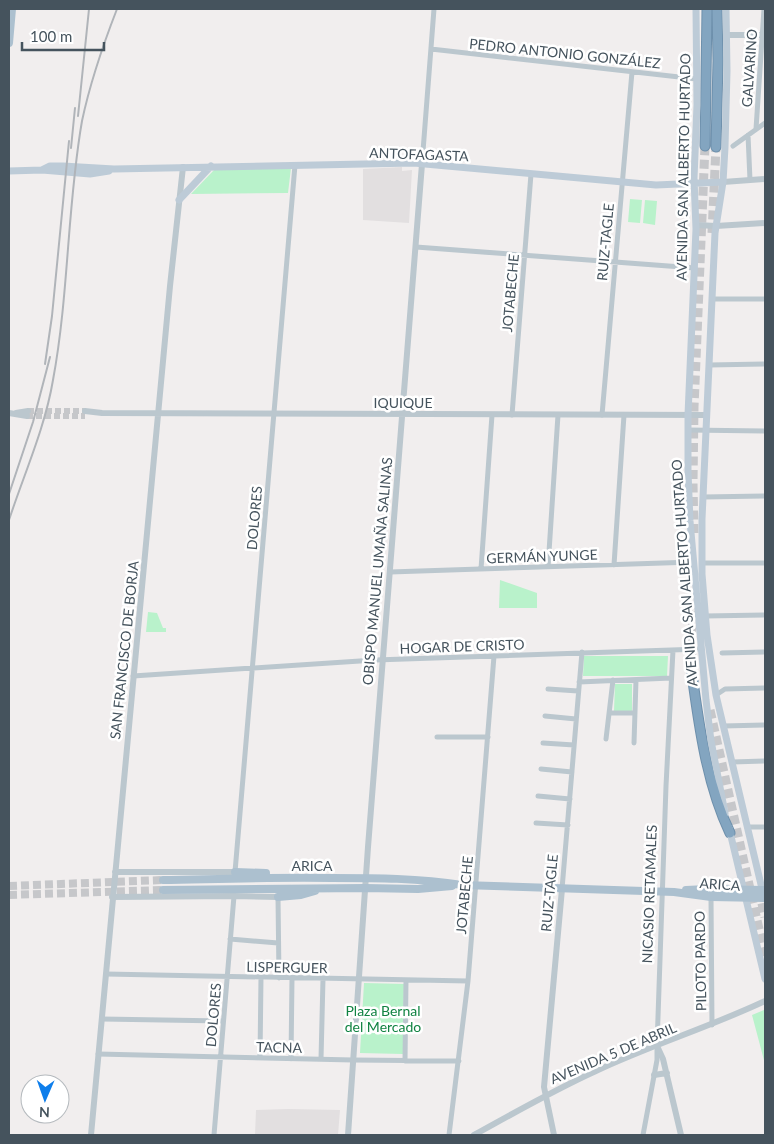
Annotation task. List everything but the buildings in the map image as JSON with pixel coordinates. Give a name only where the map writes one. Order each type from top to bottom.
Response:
[{"type":"highway","points":[[705,146],[707,9]]},
{"type":"highway","points":[[716,147],[717,9]]},
{"type":"highway","points":[[692,674],[703,741],[720,808],[730,833]]},
{"type":"main road","points":[[9,43],[12,9]]},
{"type":"main road","name":"AVENIDA SAN ALBERTO HURTADO","points":[[696,9],[697,79],[694,183],[696,225],[688,414],[689,494],[701,649],[711,741],[730,833],[765,979]]},
{"type":"main road","name":"AVENIDA SAN ALBERTO HURTADO","points":[[726,9],[727,90],[723,182],[716,226],[712,299],[702,563],[705,616],[716,695],[765,899]]},
{"type":"main road","name":"ANTOFAGASTA","points":[[9,171],[42,170],[50,166],[114,169],[422,164],[623,182],[679,185],[723,182]]},
{"type":"main road","points":[[179,200],[211,166]]},
{"type":"main road","points":[[679,185],[695,194]]},
{"type":"main road","points":[[235,872],[306,877]]},
{"type":"main road","name":"ARICA","points":[[162,880],[306,877],[366,878],[434,881],[462,885]]},
{"type":"main road","name":"ARICA","points":[[162,890],[365,888],[418,890],[476,885],[662,892],[707,889],[745,894],[765,899]]},
{"type":"main road","points":[[278,897],[301,895],[324,888]]},
{"type":"main road","name":"ARICA","points":[[674,892],[711,897],[764,890]]},
{"type":"street","name":"OBISPO MANUEL UMAÑA SALINAS","points":[[348,1135],[365,888],[434,9]]},
{"type":"street","name":"GALVARINO","points":[[756,129],[764,35],[764,9]]},
{"type":"street","points":[[726,35],[764,35]]},
{"type":"street","name":"PEDRO ANTONIO GONZÁLEZ","points":[[431,49],[697,79]]},
{"type":"street","name":"RUIZ-TAGLE","points":[[602,415],[632,72]]},
{"type":"street","points":[[733,146],[765,123]]},
{"type":"street","points":[[748,135],[750,180]]},
{"type":"street","name":"DOLORES","points":[[235,872],[295,165]]},
{"type":"street","name":"SAN FRANCISCO DE BORJA","points":[[91,1135],[112,897],[183,167]]},
{"type":"street","name":"JOTABECHE","points":[[512,415],[531,174]]},
{"type":"street","points":[[723,182],[765,179]]},
{"type":"street","points":[[696,225],[716,226],[765,223]]},
{"type":"street","points":[[416,246],[695,268]]},
{"type":"street","points":[[712,299],[765,299]]},
{"type":"street","points":[[709,365],[765,364]]},
{"type":"street","points":[[10,414],[28,413]]},
{"type":"street","name":"IQUIQUE","points":[[85,414],[707,414]]},
{"type":"street","points":[[481,570],[492,415]]},
{"type":"street","points":[[548,567],[558,415]]},
{"type":"street","points":[[614,565],[624,415]]},
{"type":"street","points":[[688,430],[765,431]]},
{"type":"street","points":[[704,497],[765,496]]},
{"type":"street","name":"GERMÁN YUNGE","points":[[390,572],[694,562]]},
{"type":"street","points":[[702,563],[765,563]]},
{"type":"street","points":[[705,616],[765,615]]},
{"type":"street","name":"HOGAR DE CRISTO","points":[[134,676],[383,660],[701,649]]},
{"type":"street","name":"NICASIO RETAMALES","points":[[673,650],[662,892],[658,1046],[667,1073],[681,1135]]},
{"type":"street","name":"RUIZ-TAGLE","points":[[554,1135],[545,1096],[544,1082],[582,652]]},
{"type":"street","points":[[722,653],[765,652]]},
{"type":"street","name":"JOTABECHE","points":[[449,1135],[468,981],[494,656]]},
{"type":"street","points":[[579,682],[671,678]]},
{"type":"street","points":[[606,739],[611,713],[613,680]]},
{"type":"street","points":[[634,743],[636,680]]},
{"type":"street","points":[[548,688],[578,691]]},
{"type":"street","points":[[716,695],[725,689],[765,688]]},
{"type":"street","points":[[611,713],[635,713]]},
{"type":"street","points":[[545,716],[576,719]]},
{"type":"street","points":[[723,726],[765,725]]},
{"type":"street","points":[[437,737],[488,737]]},
{"type":"street","points":[[543,743],[574,745]]},
{"type":"street","points":[[732,762],[765,761]]},
{"type":"street","points":[[541,769],[572,772]]},
{"type":"street","points":[[538,796],[570,799]]},
{"type":"street","points":[[536,823],[568,825]]},
{"type":"street","points":[[747,827],[765,828]]},
{"type":"street","points":[[115,872],[235,872]]},
{"type":"street","name":"DOLORES","points":[[214,1135],[234,896]]},
{"type":"street","points":[[112,897],[278,897],[278,978]]},
{"type":"street","name":"PILOTO PARDO","points":[[711,897],[712,1024]]},
{"type":"street","points":[[230,939],[278,942]]},
{"type":"street","name":"LISPERGUER","points":[[106,974],[468,981]]},
{"type":"street","points":[[260,1058],[261,977]]},
{"type":"street","points":[[290,1059],[292,978]]},
{"type":"street","points":[[321,1060],[323,979]]},
{"type":"street","points":[[405,1061],[406,980]]},
{"type":"street","name":"AVENIDA 5 DE ABRIL","points":[[474,1135],[545,1096],[596,1071],[712,1024],[765,1000]]},
{"type":"street","points":[[102,1019],[223,1021]]},
{"type":"street","points":[[643,1135],[658,1046]]},
{"type":"street","name":"TACNA","points":[[98,1054],[321,1060],[459,1061]]},
{"type":"street","points":[[654,1076],[667,1073]]},
{"type":"shaded area","points":[[402,167],[402,171],[412,170],[409,223],[363,220],[363,169]]},
{"type":"shaded area","points":[[256,1110],[340,1110],[338,1135],[255,1135]]},
{"type":"green space","points":[[291,168],[288,193],[191,194],[215,169]]},
{"type":"green space","points":[[630,199],[642,200],[640,223],[628,222]]},
{"type":"green space","points":[[645,200],[657,201],[655,225],[643,223]]},
{"type":"green space","points":[[500,580],[537,593],[537,608],[499,608]]},
{"type":"green space","points":[[148,612],[157,613],[163,628],[166,628],[166,632],[146,632]]},
{"type":"green space","points":[[584,656],[668,656],[667,676],[583,676]]},
{"type":"green space","points":[[615,684],[632,684],[632,711],[614,711]]},
{"type":"green space","name":"Plaza Bernal del Mercado","points":[[364,983],[404,984],[403,1054],[360,1053]]},
{"type":"green space","points":[[765,1011],[765,1064],[752,1015]]},
{"type":"tunnel","points":[[694,533],[694,407],[705,146]]},
{"type":"tunnel","points":[[712,233],[716,147]]},
{"type":"tunnel","points":[[28,411],[85,411]]},
{"type":"tunnel","points":[[27,416],[85,416]]},
{"type":"tunnel","points":[[692,674],[691,633],[697,602]]},
{"type":"tunnel","points":[[710,710],[765,956]]},
{"type":"tunnel","points":[[9,886],[163,880]]},
{"type":"tunnel","points":[[9,895],[163,890]]},
{"type":"tunnel","points":[[759,890],[765,917]]},
{"type":"railway","points":[[78,116],[89,9]]},
{"type":"railway","points":[[9,520],[40,433],[53,380],[62,315],[73,185],[82,121],[97,64],[117,9]]},
{"type":"railway","points":[[71,148],[75,108]]},
{"type":"railway","points":[[45,364],[52,316],[69,141]]},
{"type":"railway","points":[[9,494],[33,422],[50,357]]}]
